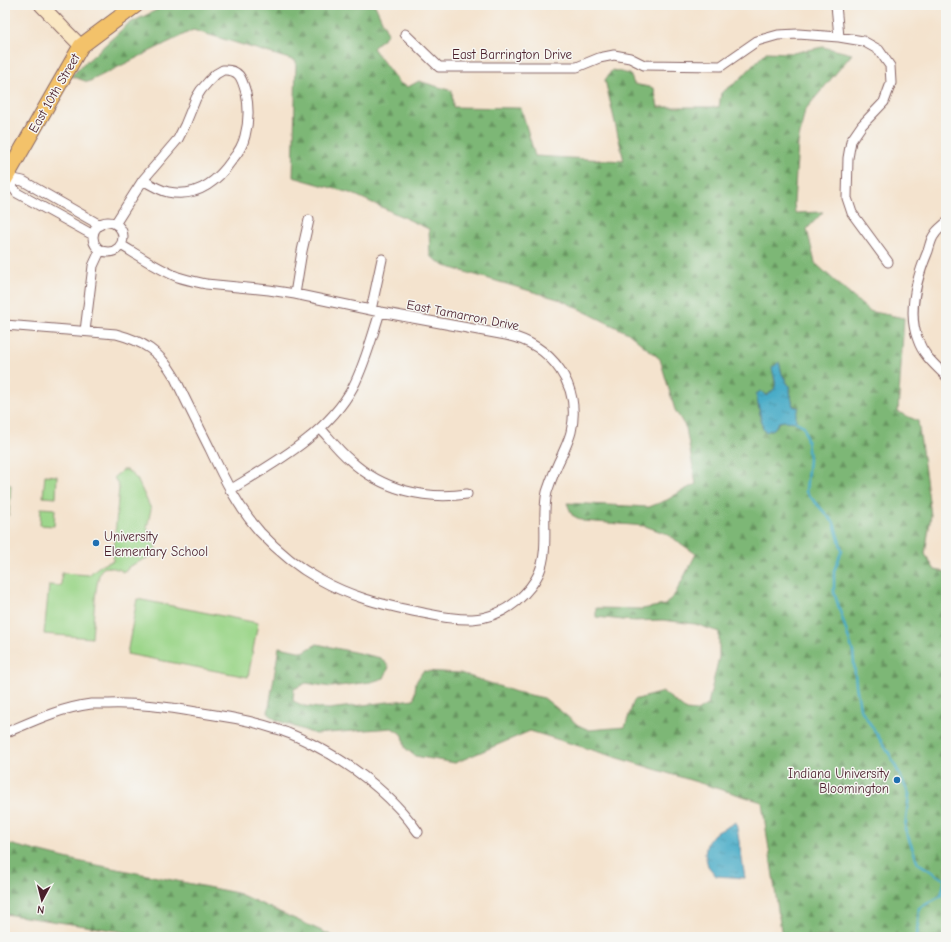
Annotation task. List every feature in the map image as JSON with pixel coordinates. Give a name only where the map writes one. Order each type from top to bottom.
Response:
[{"type":"main road","points":[[41,5],[82,46]]},
{"type":"main road","name":"East 10th Street","points":[[5,178],[82,46],[136,5]]},
{"type":"street","points":[[836,5],[839,37]]},
{"type":"street","name":"East Barrington Drive","points":[[405,34],[439,67],[577,67],[599,58],[614,55],[630,58],[644,65],[721,66],[757,41],[778,35],[798,34],[839,37],[863,41],[879,50],[890,66],[891,83],[884,102],[862,124],[850,141],[847,198],[852,213],[888,262]]},
{"type":"street","points":[[116,224],[143,180],[178,139],[196,98],[208,82],[216,74],[223,70],[232,70],[240,75],[247,99],[248,122],[242,145],[222,174],[215,181],[201,189],[194,192],[184,193],[163,191],[143,180]]},
{"type":"street","points":[[5,178],[23,181],[100,225]]},
{"type":"street","points":[[5,178],[17,193],[93,235]]},
{"type":"street","points":[[295,294],[309,220]]},
{"type":"street","points":[[109,222],[116,224],[123,234],[121,245],[114,251],[100,251],[94,244],[94,231],[100,225],[109,222]]},
{"type":"street","points":[[946,223],[935,233],[923,263],[913,311],[914,326],[918,342],[925,355],[946,376]]},
{"type":"street","name":"East Tamarron Drive","points":[[5,325],[116,334],[128,337],[147,346],[162,359],[174,376],[230,490],[249,518],[284,555],[318,579],[361,599],[393,607],[465,620],[491,616],[503,611],[529,590],[538,573],[545,554],[546,534],[544,514],[547,492],[566,445],[573,422],[570,390],[563,374],[545,352],[528,341],[517,337],[380,312],[295,294],[191,281],[178,277],[164,270],[121,245]]},
{"type":"street","points":[[85,331],[93,266],[100,251]]},
{"type":"street","points":[[371,310],[382,259]]},
{"type":"street","points":[[230,490],[283,458],[321,429],[336,412],[353,388],[380,312]]},
{"type":"street","points":[[321,429],[351,461],[370,475],[390,486],[428,495],[454,496],[467,494]]},
{"type":"street","points":[[5,733],[33,720],[61,710],[91,704],[133,704],[180,709],[253,722],[278,729],[303,740],[330,753],[352,767],[374,784],[402,811],[418,832]]},
{"type":"green space","points":[[167,5],[375,5],[388,34],[373,48],[399,83],[408,87],[419,81],[452,91],[453,107],[521,108],[535,156],[624,161],[605,80],[612,70],[630,74],[634,84],[654,88],[658,107],[719,107],[721,93],[738,81],[766,52],[793,53],[823,47],[852,54],[805,110],[798,143],[794,203],[795,213],[823,212],[807,229],[815,263],[869,311],[904,318],[898,412],[918,421],[931,515],[925,554],[935,570],[946,572],[946,937],[782,937],[762,802],[530,731],[455,763],[415,756],[405,748],[403,735],[392,728],[315,734],[276,720],[268,713],[279,647],[303,652],[317,644],[381,658],[389,667],[384,678],[371,682],[331,687],[306,683],[294,689],[293,701],[304,706],[328,709],[414,699],[416,682],[423,671],[460,673],[516,692],[544,698],[578,725],[589,730],[625,727],[634,700],[663,692],[686,710],[697,711],[708,704],[719,657],[719,632],[695,624],[663,620],[632,621],[596,617],[596,608],[642,609],[665,605],[675,594],[696,554],[667,534],[645,526],[583,521],[572,515],[567,503],[649,507],[667,500],[696,484],[686,428],[675,410],[660,359],[628,333],[561,300],[445,266],[430,256],[429,229],[353,194],[293,177],[296,61],[193,30],[88,82],[71,76],[128,24]],"holes":[[[779,362],[782,374],[789,386],[793,406],[785,421],[779,422],[774,429],[763,429],[756,394],[761,391],[765,396],[773,391],[776,385],[774,378]]]},
{"type":"green space","points":[[123,470],[127,470],[137,479],[151,509],[147,528],[157,551],[155,554],[128,567],[128,569],[122,572],[121,570],[106,567],[102,569],[96,591],[92,638],[44,634],[49,585],[61,586],[62,573],[89,575],[100,566],[113,561],[119,487],[114,477]]},
{"type":"green space","points":[[45,475],[57,476],[56,498],[43,497]]},
{"type":"green space","points":[[5,484],[11,485],[9,515],[5,515]]},
{"type":"green space","points":[[41,508],[55,509],[54,526],[40,525]]},
{"type":"green space","points":[[137,599],[258,623],[248,677],[127,654]]},
{"type":"green space","points":[[5,843],[77,861],[237,893],[335,937],[129,937],[125,932],[5,914]]},
{"type":"water","points":[[779,362],[782,374],[789,386],[793,406],[799,408],[796,414],[796,422],[779,422],[774,429],[766,432],[763,429],[756,394],[761,391],[766,396],[773,390],[775,387],[775,381],[772,368]]},
{"type":"water","points":[[736,822],[745,878],[716,876],[708,866],[705,854],[707,843],[714,834]]},
{"type":"waterway","points":[[796,422],[804,426],[807,440],[809,459],[806,492],[834,523],[842,550],[834,571],[834,592],[853,652],[860,708],[890,755],[909,794],[905,829],[918,863],[945,880],[941,896],[919,908],[917,937]]},
{"type":"place","name":"University Elementary School","points":[[96,543]]},
{"type":"place","name":"Indiana University Bloomington","points":[[897,780]]}]
